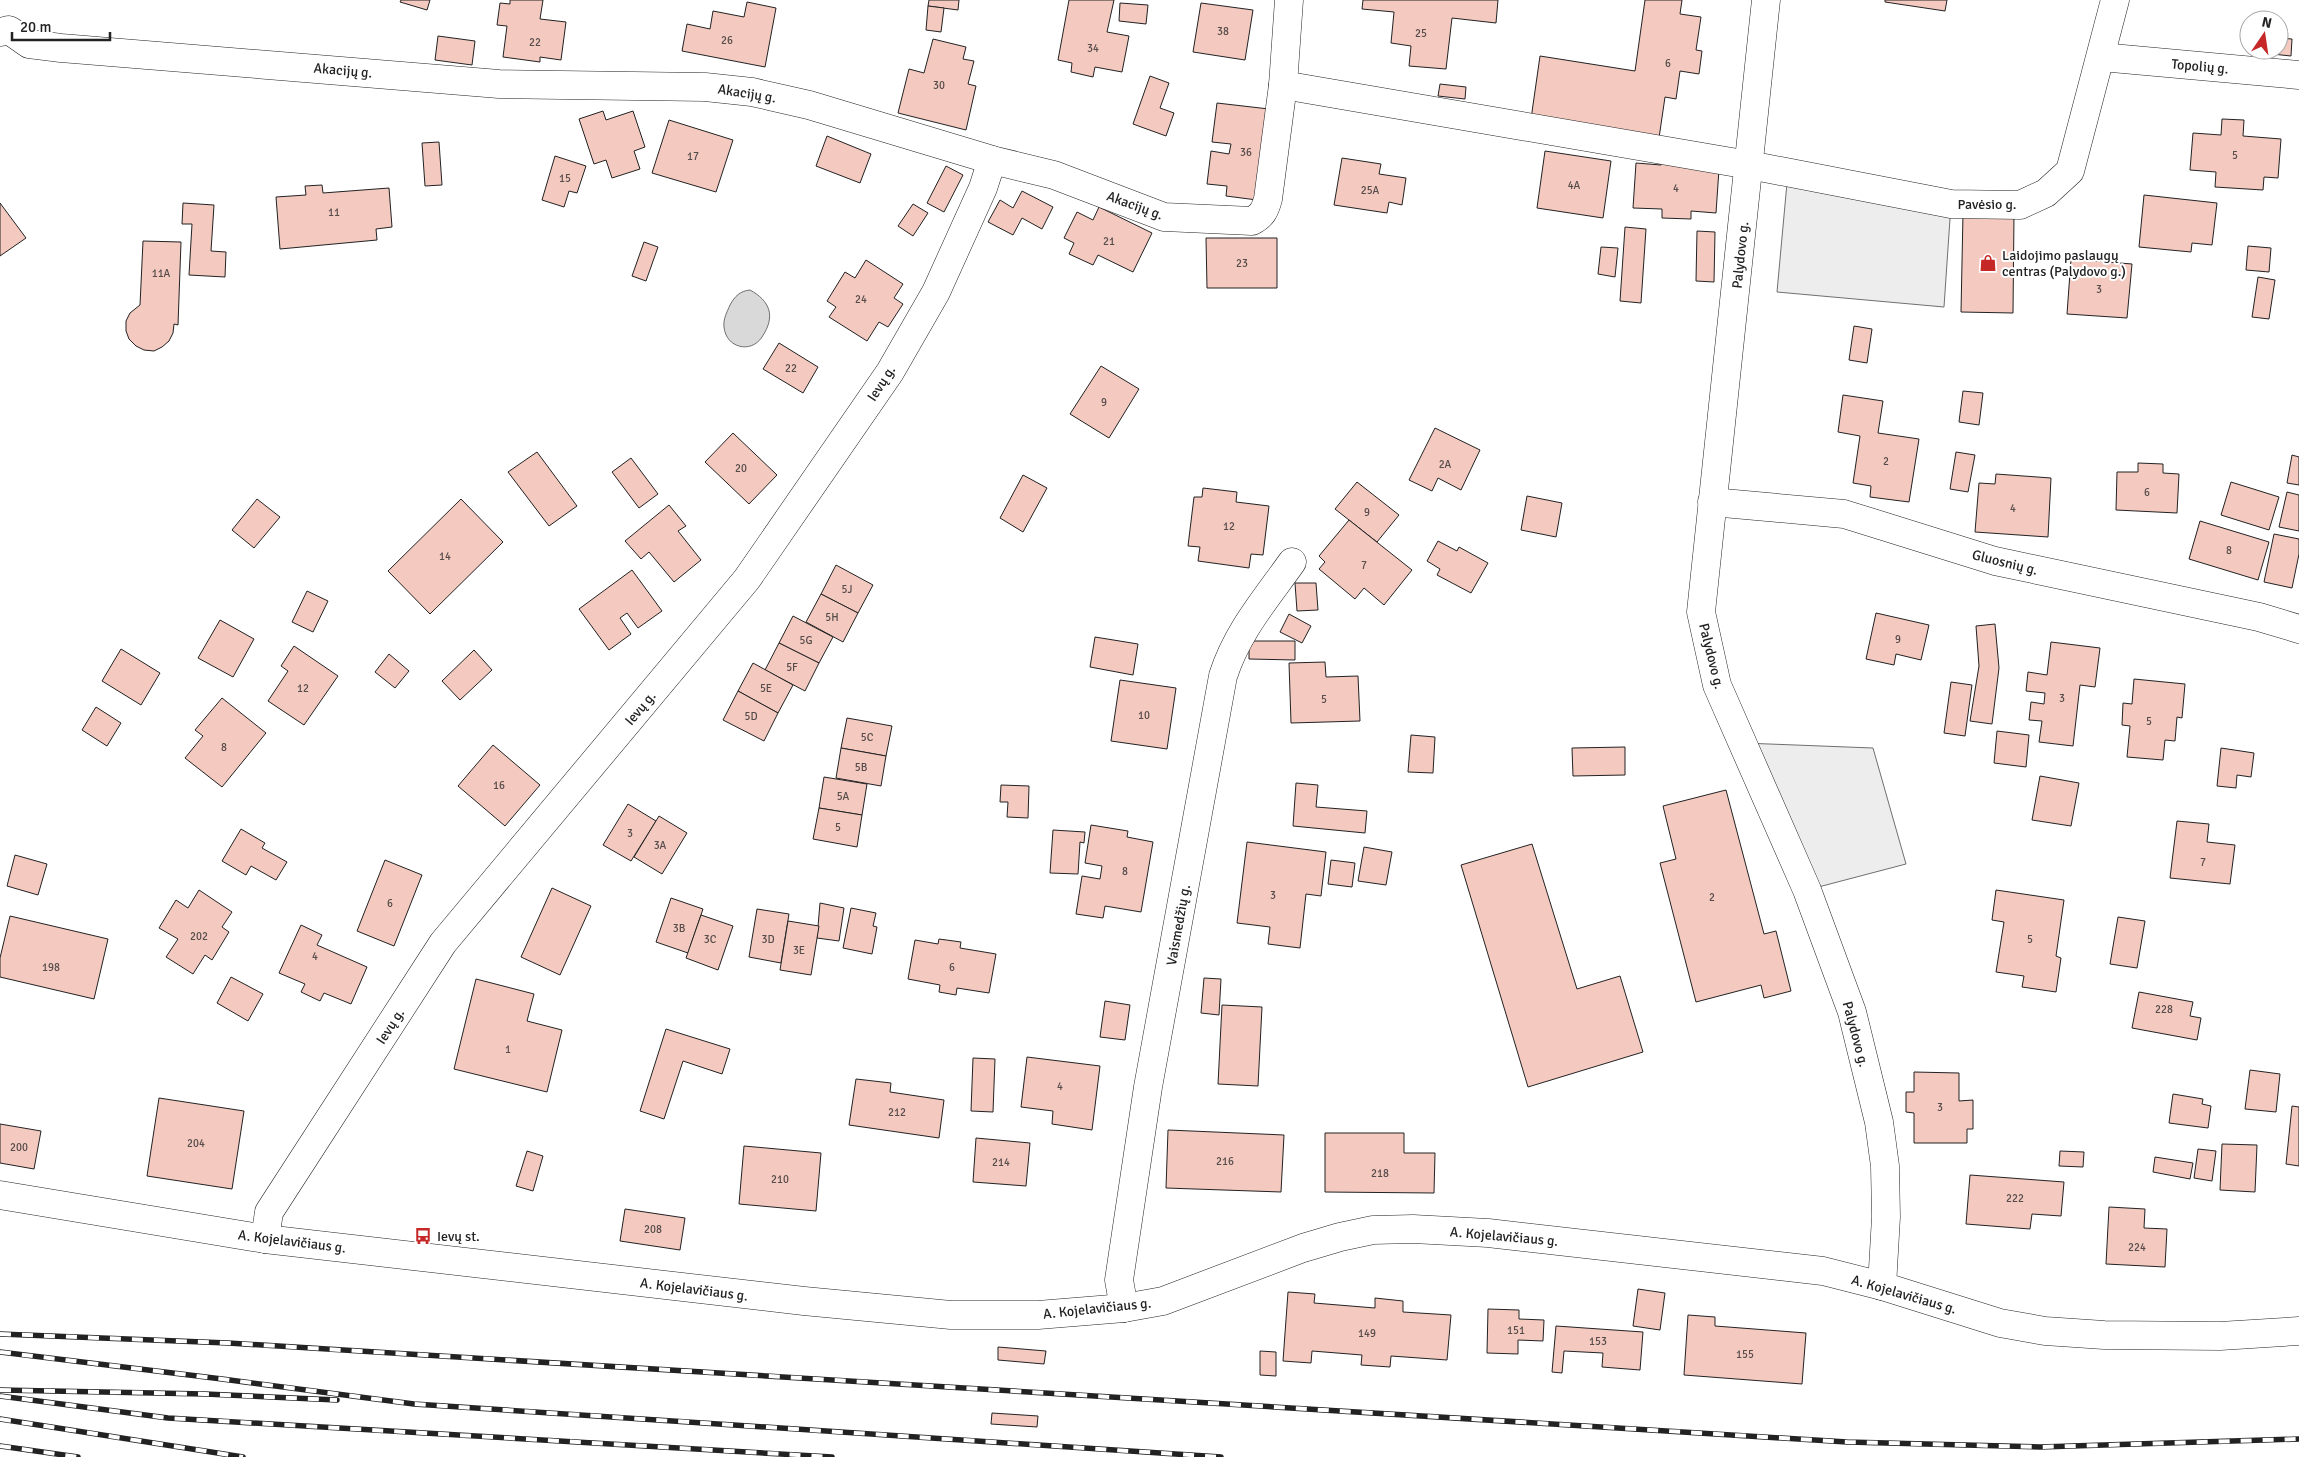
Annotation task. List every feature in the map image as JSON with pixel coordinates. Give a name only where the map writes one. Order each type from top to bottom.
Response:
[{"type":"street","name":"Akacijų g.","points":[[3,25],[29,44],[60,48],[499,84],[705,87],[752,92],[809,105],[992,160],[1054,175],[1164,217],[1252,221],[1259,218],[1265,210],[1268,199],[1283,85],[1289,0]]},
{"type":"street","name":"Palydovo g.","points":[[1766,0],[1701,612],[1717,685],[1807,890],[1852,1012],[1879,1122],[1885,1166],[1886,1217],[1882,1286]]},
{"type":"street","name":"Pavėsio g.","points":[[1283,85],[1749,165],[1951,204],[2020,205],[2046,193],[2070,171],[2115,0]]},
{"type":"street","name":"Topolių g.","points":[[2101,57],[2299,75]]},
{"type":"street","name":"Ievų g.","points":[[265,1239],[269,1212],[444,943],[747,579],[890,372],[936,292],[983,188],[992,160]]},
{"type":"street","name":"Gluosnių g.","points":[[1712,502],[1844,514],[1995,561],[2259,617],[2299,629]]},
{"type":"street","name":"Vaismedžių g.","points":[[1124,1308],[1119,1280],[1148,1087],[1223,676],[1231,651],[1245,627],[1292,562]]},
{"type":"street","name":"A. Kojelavičiaus g.","points":[[0,1196],[265,1239],[804,1302],[951,1315],[1038,1315],[1124,1308],[1163,1300],[1303,1248],[1340,1237],[1373,1230],[1413,1229],[1488,1233],[1823,1271],[1882,1286],[2000,1323],[2045,1331],[2104,1336],[2220,1336],[2299,1331]]},
{"type":"shaded area","points":[[1788,172],[1951,204],[1944,307],[1777,292]]},
{"type":"shaded area","points":[[750,290],[757,294],[766,304],[770,316],[762,337],[752,346],[746,347],[734,344],[729,340],[724,327],[724,321],[730,305],[738,294]]},
{"type":"shaded area","points":[[1743,743],[1873,748],[1906,864],[1807,890]]},
{"type":"building","points":[[401,0],[430,0],[427,10],[400,2]]},
{"type":"building","points":[[510,0],[543,0],[540,19],[566,22],[561,60],[540,57],[540,62],[503,57],[507,26],[497,25],[500,3],[510,4]]},
{"type":"building","points":[[929,0],[959,0],[958,10],[928,6]]},
{"type":"building","points":[[1069,0],[1114,0],[1107,32],[1129,36],[1122,72],[1095,67],[1093,77],[1071,72],[1072,63],[1058,60]]},
{"type":"building","points":[[1363,0],[1498,0],[1496,23],[1452,18],[1446,69],[1409,66],[1411,46],[1391,43],[1394,12],[1362,9]]},
{"type":"building","points":[[1645,0],[1682,0],[1680,14],[1701,17],[1696,50],[1702,51],[1699,74],[1680,71],[1676,99],[1665,97],[1659,138],[1531,119],[1540,56],[1635,71]]},
{"type":"building","points":[[1885,0],[1947,0],[1945,11],[1885,2]]},
{"type":"building","points":[[747,2],[776,8],[765,67],[682,51],[687,24],[710,29],[713,11],[744,17]]},
{"type":"building","points":[[1120,3],[1148,5],[1146,24],[1119,21]]},
{"type":"building","points":[[1201,3],[1253,10],[1245,60],[1193,52]]},
{"type":"building","points":[[928,6],[944,8],[941,32],[926,30]]},
{"type":"building","points":[[438,36],[475,41],[472,65],[435,60]]},
{"type":"building","points":[[933,39],[966,47],[963,59],[974,61],[968,84],[976,86],[966,130],[898,113],[909,69],[924,73]]},
{"type":"building","points":[[2289,39],[2292,39],[2291,56],[2289,56]]},
{"type":"building","points":[[1150,76],[1169,83],[1160,108],[1174,113],[1166,136],[1133,124]]},
{"type":"building","points":[[1440,84],[1466,87],[1465,99],[1438,96]]},
{"type":"building","points":[[1217,103],[1269,109],[1257,200],[1226,196],[1227,186],[1207,184],[1211,151],[1229,154],[1231,144],[1212,142]]},
{"type":"building","points":[[603,111],[606,120],[633,111],[645,147],[634,151],[640,169],[612,178],[606,160],[594,164],[579,119]]},
{"type":"building","points":[[2222,119],[2244,120],[2243,136],[2281,139],[2278,178],[2264,177],[2263,190],[2215,187],[2216,172],[2190,170],[2193,133],[2221,135]]},
{"type":"building","points":[[669,120],[733,140],[716,192],[652,173]]},
{"type":"building","points":[[827,136],[871,154],[860,183],[816,166]]},
{"type":"building","points":[[439,142],[442,185],[425,186],[422,143]]},
{"type":"building","points":[[1545,151],[1611,161],[1603,218],[1537,208]]},
{"type":"building","points":[[555,156],[586,166],[577,193],[569,191],[564,207],[542,200]]},
{"type":"building","points":[[1661,157],[1719,169],[1716,213],[1691,211],[1691,219],[1662,218],[1662,209],[1633,208],[1636,163],[1661,165]]},
{"type":"building","points":[[1342,158],[1381,164],[1379,174],[1406,178],[1402,205],[1389,202],[1387,213],[1334,205]]},
{"type":"building","points":[[946,166],[963,175],[944,212],[927,203]]},
{"type":"building","points":[[322,185],[323,193],[389,188],[392,227],[376,229],[377,240],[280,249],[276,197],[306,195],[305,186]]},
{"type":"building","points":[[1022,191],[1053,207],[1042,229],[1022,218],[1013,235],[988,222],[1000,200],[1013,208]]},
{"type":"building","points":[[2144,195],[2217,203],[2212,245],[2192,243],[2191,252],[2139,247]]},
{"type":"building","points":[[0,203],[26,238],[0,256]]},
{"type":"building","points":[[183,203],[214,205],[211,251],[226,252],[225,277],[189,275],[192,224],[182,224]]},
{"type":"building","points":[[913,204],[928,213],[913,236],[898,226]]},
{"type":"building","points":[[1099,207],[1152,233],[1133,272],[1098,255],[1093,265],[1069,254],[1074,243],[1064,238],[1077,212],[1093,220]]},
{"type":"building","name":"Laidojimo paslaugų centras (Palydovo g.)","points":[[1963,213],[2014,214],[2013,313],[1961,312]]},
{"type":"building","points":[[1625,227],[1646,229],[1641,303],[1620,301]]},
{"type":"building","points":[[1697,231],[1715,232],[1714,282],[1696,281]]},
{"type":"building","points":[[1206,238],[1277,238],[1277,288],[1207,288]]},
{"type":"building","points":[[143,241],[181,242],[178,325],[174,324],[173,333],[169,341],[154,351],[144,350],[136,346],[129,339],[126,331],[126,321],[130,313],[140,305]]},
{"type":"building","points":[[644,242],[658,247],[646,281],[632,276]]},
{"type":"building","points":[[2248,246],[2271,248],[2269,272],[2246,270]]},
{"type":"building","points":[[1601,247],[1618,248],[1615,277],[1598,274]]},
{"type":"building","points":[[2071,259],[2132,264],[2127,318],[2067,314]]},
{"type":"building","points":[[866,260],[903,284],[894,298],[903,304],[888,327],[879,322],[867,341],[829,317],[836,307],[827,301],[845,272],[855,278]]},
{"type":"building","points":[[2258,277],[2275,280],[2269,319],[2252,317]]},
{"type":"building","points":[[1854,326],[1872,329],[1867,363],[1849,360]]},
{"type":"building","points":[[779,343],[818,367],[803,393],[763,369]]},
{"type":"building","points":[[1101,366],[1139,389],[1109,438],[1070,414]]},
{"type":"building","points":[[1963,391],[1983,393],[1979,425],[1959,422]]},
{"type":"building","points":[[1843,395],[1883,401],[1878,433],[1919,439],[1909,502],[1870,497],[1871,486],[1853,483],[1860,436],[1838,432]]},
{"type":"building","points":[[1435,428],[1480,450],[1461,490],[1438,478],[1432,491],[1409,480]]},
{"type":"building","points":[[733,433],[777,475],[749,504],[705,462]]},
{"type":"building","points":[[537,452],[577,506],[549,526],[508,472]]},
{"type":"building","points":[[1956,452],[1975,455],[1968,492],[1950,489]]},
{"type":"building","points":[[2292,455],[2299,457],[2299,485],[2287,483]]},
{"type":"building","points":[[631,458],[658,494],[639,508],[612,472]]},
{"type":"building","points":[[2138,463],[2163,464],[2163,473],[2179,474],[2177,513],[2116,510],[2117,472],[2138,472]]},
{"type":"building","points":[[1996,474],[2051,478],[2048,537],[1975,532],[1979,483],[1995,484]]},
{"type":"building","points":[[1023,475],[1047,488],[1023,532],[1000,518]]},
{"type":"building","points":[[1357,482],[1399,515],[1377,542],[1335,509]]},
{"type":"building","points":[[2231,482],[2279,497],[2269,530],[2221,515]]},
{"type":"building","points":[[1203,488],[1237,492],[1236,502],[1269,506],[1263,555],[1251,554],[1249,568],[1198,561],[1200,547],[1188,546],[1194,497],[1202,497]]},
{"type":"building","points":[[2287,492],[2299,495],[2299,531],[2279,527]]},
{"type":"building","points":[[1527,496],[1562,503],[1556,537],[1521,530]]},
{"type":"building","points":[[257,499],[280,517],[254,548],[232,530]]},
{"type":"building","points":[[461,499],[503,542],[430,614],[388,571]]},
{"type":"building","points":[[669,505],[686,526],[678,531],[701,560],[674,582],[649,552],[641,559],[625,541]]},
{"type":"building","points":[[1349,520],[1412,570],[1384,605],[1364,588],[1355,599],[1319,569],[1325,562],[1319,556]]},
{"type":"building","points":[[2200,521],[2269,542],[2258,580],[2189,559]]},
{"type":"building","points":[[2274,534],[2299,539],[2299,554],[2292,588],[2264,582]]},
{"type":"building","points":[[1438,541],[1457,551],[1459,547],[1488,563],[1471,593],[1437,575],[1440,569],[1427,561]]},
{"type":"building","points":[[836,565],[873,585],[858,613],[821,594]]},
{"type":"building","points":[[632,570],[662,611],[638,628],[627,613],[620,618],[631,634],[609,650],[579,609]]},
{"type":"building","points":[[1295,583],[1316,583],[1318,610],[1297,611]]},
{"type":"building","points":[[307,591],[328,601],[313,632],[292,622]]},
{"type":"building","points":[[821,594],[858,613],[843,642],[806,622]]},
{"type":"building","points":[[1876,613],[1929,625],[1921,660],[1896,654],[1894,665],[1866,659]]},
{"type":"building","points":[[1289,614],[1311,626],[1302,643],[1280,632]]},
{"type":"building","points":[[793,616],[833,637],[819,663],[779,643]]},
{"type":"building","points":[[220,620],[254,639],[233,677],[198,658]]},
{"type":"building","points":[[1995,624],[1999,668],[1992,724],[1970,721],[1979,666],[1976,626]]},
{"type":"building","points":[[1095,637],[1138,644],[1133,675],[1090,667]]},
{"type":"building","points":[[1249,641],[1295,641],[1295,660],[1249,659]]},
{"type":"building","points":[[2051,642],[2100,648],[2095,687],[2080,685],[2073,746],[2039,742],[2042,721],[2029,720],[2031,702],[2044,704],[2045,693],[2026,691],[2028,672],[2047,675]]},
{"type":"building","points":[[779,643],[819,663],[805,691],[765,670]]},
{"type":"building","points":[[294,646],[338,676],[304,725],[268,701],[288,671],[281,666]]},
{"type":"building","points":[[121,649],[160,673],[141,705],[102,681]]},
{"type":"building","points":[[474,650],[492,670],[460,700],[442,681]]},
{"type":"building","points":[[389,654],[409,671],[395,688],[375,672]]},
{"type":"building","points":[[1325,662],[1326,677],[1358,676],[1360,721],[1291,723],[1289,663]]},
{"type":"building","points":[[753,663],[793,685],[778,713],[738,691]]},
{"type":"building","points":[[2134,679],[2185,684],[2182,718],[2177,717],[2175,741],[2165,740],[2163,760],[2127,757],[2130,726],[2122,725],[2123,703],[2132,704]]},
{"type":"building","points":[[1120,680],[1176,688],[1167,749],[1111,741]]},
{"type":"building","points":[[1951,682],[1972,685],[1965,736],[1944,733]]},
{"type":"building","points":[[738,691],[778,713],[764,741],[723,720]]},
{"type":"building","points":[[222,698],[266,733],[222,787],[185,758],[203,736],[195,730]]},
{"type":"building","points":[[96,707],[121,723],[107,746],[82,730]]},
{"type":"building","points":[[847,718],[892,726],[886,756],[841,748]]},
{"type":"building","points":[[1997,731],[2029,735],[2026,767],[1994,763]]},
{"type":"building","points":[[1411,735],[1435,737],[1433,773],[1408,772]]},
{"type":"building","points":[[493,745],[540,785],[505,826],[458,786]]},
{"type":"building","points":[[1625,747],[1625,775],[1573,776],[1572,748]]},
{"type":"building","points":[[841,748],[886,756],[881,786],[836,778]]},
{"type":"building","points":[[2221,748],[2254,753],[2251,777],[2237,775],[2236,788],[2217,786]]},
{"type":"building","points":[[2040,776],[2079,783],[2071,826],[2032,820]]},
{"type":"building","points":[[824,777],[867,784],[862,815],[819,808]]},
{"type":"building","points":[[1296,783],[1318,785],[1316,807],[1367,811],[1365,833],[1293,826]]},
{"type":"building","points":[[1001,785],[1029,786],[1028,818],[1007,817],[1008,802],[1000,802]]},
{"type":"building","points":[[1726,790],[1764,934],[1776,931],[1791,991],[1764,998],[1761,985],[1696,1002],[1660,863],[1676,859],[1663,806]]},
{"type":"building","points":[[628,804],[656,821],[631,861],[603,845]]},
{"type":"building","points":[[819,808],[862,815],[857,847],[813,839]]},
{"type":"building","points":[[659,816],[687,833],[662,874],[634,857]]},
{"type":"building","points":[[2177,821],[2209,824],[2207,842],[2235,845],[2230,884],[2170,878]]},
{"type":"building","points":[[1091,825],[1128,831],[1127,837],[1153,842],[1141,912],[1105,906],[1103,918],[1076,914],[1082,876],[1100,879],[1102,866],[1085,863]]},
{"type":"building","points":[[241,829],[265,843],[262,848],[287,862],[276,880],[251,866],[246,875],[222,861]]},
{"type":"building","points":[[1053,830],[1085,832],[1084,843],[1080,842],[1078,874],[1050,873]]},
{"type":"building","points":[[1247,842],[1326,852],[1321,896],[1306,894],[1300,948],[1268,944],[1270,927],[1237,923]]},
{"type":"building","points":[[1532,844],[1577,989],[1620,976],[1643,1052],[1528,1087],[1461,865]]},
{"type":"building","points":[[1364,847],[1392,852],[1386,885],[1358,881]]},
{"type":"building","points":[[15,855],[47,864],[38,895],[7,886]]},
{"type":"building","points":[[385,860],[422,875],[394,946],[357,931]]},
{"type":"building","points":[[1331,860],[1355,863],[1352,887],[1328,884]]},
{"type":"building","points":[[552,888],[591,906],[560,975],[521,957]]},
{"type":"building","points":[[199,890],[232,912],[222,927],[229,932],[212,960],[205,955],[193,974],[166,957],[178,939],[159,928],[176,900],[188,908]]},
{"type":"building","points":[[1996,890],[2064,900],[2056,956],[2061,958],[2056,992],[2022,987],[2024,976],[1996,972],[2004,922],[1992,920]]},
{"type":"building","points":[[671,898],[703,909],[688,953],[656,942]]},
{"type":"building","points":[[820,903],[844,908],[839,941],[817,938]]},
{"type":"building","points":[[851,908],[876,913],[873,926],[877,927],[872,954],[843,948]]},
{"type":"building","points":[[757,909],[789,914],[781,963],[749,957]]},
{"type":"building","points":[[701,915],[733,926],[718,970],[686,958]]},
{"type":"building","points":[[10,916],[108,939],[94,999],[0,977],[0,958]]},
{"type":"building","points":[[2118,917],[2145,921],[2137,968],[2110,964]]},
{"type":"building","points":[[788,921],[819,926],[811,975],[780,970]]},
{"type":"building","points":[[301,925],[322,935],[317,945],[367,967],[351,1004],[324,993],[320,1001],[301,992],[305,984],[279,973]]},
{"type":"building","points":[[939,939],[961,942],[960,948],[996,954],[989,993],[957,988],[956,995],[939,992],[940,985],[908,979],[915,940],[938,944]]},
{"type":"building","points":[[231,977],[263,994],[248,1021],[217,1003]]},
{"type":"building","points":[[1204,978],[1221,979],[1219,1015],[1201,1013]]},
{"type":"building","points":[[476,979],[534,994],[527,1021],[562,1030],[547,1092],[454,1069]]},
{"type":"building","points":[[2139,992],[2193,1002],[2190,1016],[2201,1018],[2197,1040],[2132,1028]]},
{"type":"building","points":[[1105,1001],[1130,1005],[1125,1040],[1100,1037]]},
{"type":"building","points":[[1222,1005],[1262,1007],[1258,1086],[1218,1084]]},
{"type":"building","points":[[666,1029],[730,1049],[722,1074],[683,1061],[664,1119],[640,1111]]},
{"type":"building","points":[[1027,1057],[1100,1066],[1092,1130],[1052,1124],[1053,1111],[1021,1107]]},
{"type":"building","points":[[973,1058],[995,1059],[993,1112],[971,1111]]},
{"type":"building","points":[[2250,1070],[2280,1074],[2276,1112],[2245,1109]]},
{"type":"building","points":[[1914,1072],[1959,1073],[1959,1101],[1973,1100],[1973,1129],[1967,1129],[1967,1143],[1914,1143],[1914,1113],[1906,1112],[1906,1092],[1914,1092]]},
{"type":"building","points":[[856,1079],[891,1083],[890,1092],[944,1100],[939,1138],[849,1125]]},
{"type":"building","points":[[2173,1094],[2203,1099],[2202,1104],[2211,1106],[2208,1128],[2169,1123]]},
{"type":"building","points":[[159,1098],[244,1111],[232,1189],[147,1176]]},
{"type":"building","points":[[2292,1106],[2299,1107],[2299,1166],[2286,1164]]},
{"type":"building","points":[[0,1124],[41,1131],[34,1169],[0,1163]]},
{"type":"building","points":[[1168,1130],[1284,1135],[1281,1192],[1166,1188]]},
{"type":"building","points":[[1325,1133],[1404,1133],[1404,1153],[1435,1153],[1434,1193],[1325,1192]]},
{"type":"building","points":[[976,1138],[1030,1143],[1026,1186],[973,1182]]},
{"type":"building","points":[[2222,1144],[2257,1145],[2255,1192],[2220,1190]]},
{"type":"building","points":[[744,1146],[821,1153],[816,1211],[739,1204]]},
{"type":"building","points":[[2198,1149],[2216,1151],[2212,1181],[2194,1178]]},
{"type":"building","points":[[527,1151],[543,1156],[533,1191],[516,1186]]},
{"type":"building","points":[[2060,1151],[2084,1152],[2083,1167],[2059,1166]]},
{"type":"building","points":[[2155,1157],[2193,1163],[2190,1179],[2153,1172]]},
{"type":"building","points":[[1970,1175],[2064,1182],[2061,1216],[2032,1214],[2030,1229],[1966,1224]]},
{"type":"building","points":[[2109,1207],[2145,1209],[2144,1228],[2167,1229],[2165,1267],[2106,1264]]},
{"type":"building","points":[[625,1209],[685,1218],[680,1250],[620,1241]]},
{"type":"building","points":[[1638,1289],[1665,1293],[1660,1330],[1633,1326]]},
{"type":"building","points":[[1288,1292],[1315,1294],[1314,1303],[1375,1308],[1375,1298],[1403,1301],[1403,1312],[1451,1315],[1447,1360],[1391,1356],[1390,1367],[1361,1365],[1362,1355],[1312,1351],[1311,1363],[1283,1361]]},
{"type":"building","points":[[1488,1309],[1519,1310],[1519,1319],[1544,1320],[1543,1341],[1518,1340],[1518,1354],[1487,1353]]},
{"type":"building","points":[[1688,1315],[1715,1317],[1715,1326],[1806,1333],[1802,1384],[1684,1375]]},
{"type":"building","points":[[1556,1326],[1643,1332],[1640,1370],[1602,1367],[1603,1353],[1564,1351],[1562,1373],[1552,1372]]},
{"type":"building","points":[[998,1347],[1046,1351],[1044,1364],[998,1360]]},
{"type":"building","points":[[1260,1351],[1276,1352],[1276,1376],[1260,1375]]},
{"type":"building","points":[[992,1413],[1038,1416],[1037,1427],[991,1424]]},
{"type":"railway","points":[[0,1334],[228,1343],[1847,1442],[2040,1447],[2299,1439]]},
{"type":"railway","points":[[0,1352],[414,1404],[1221,1457]]},
{"type":"railway","points":[[0,1390],[205,1394],[337,1400]]},
{"type":"railway","points":[[0,1396],[168,1418],[832,1457]]},
{"type":"railway","points":[[0,1419],[243,1457]]},
{"type":"railway","points":[[0,1446],[78,1457]]},
{"type":"place","name":"Laidojimo paslaugų centras (Palydovo g.)","points":[[1988,263]]},
{"type":"place","name":"Ievų st.","points":[[423,1236]]}]
